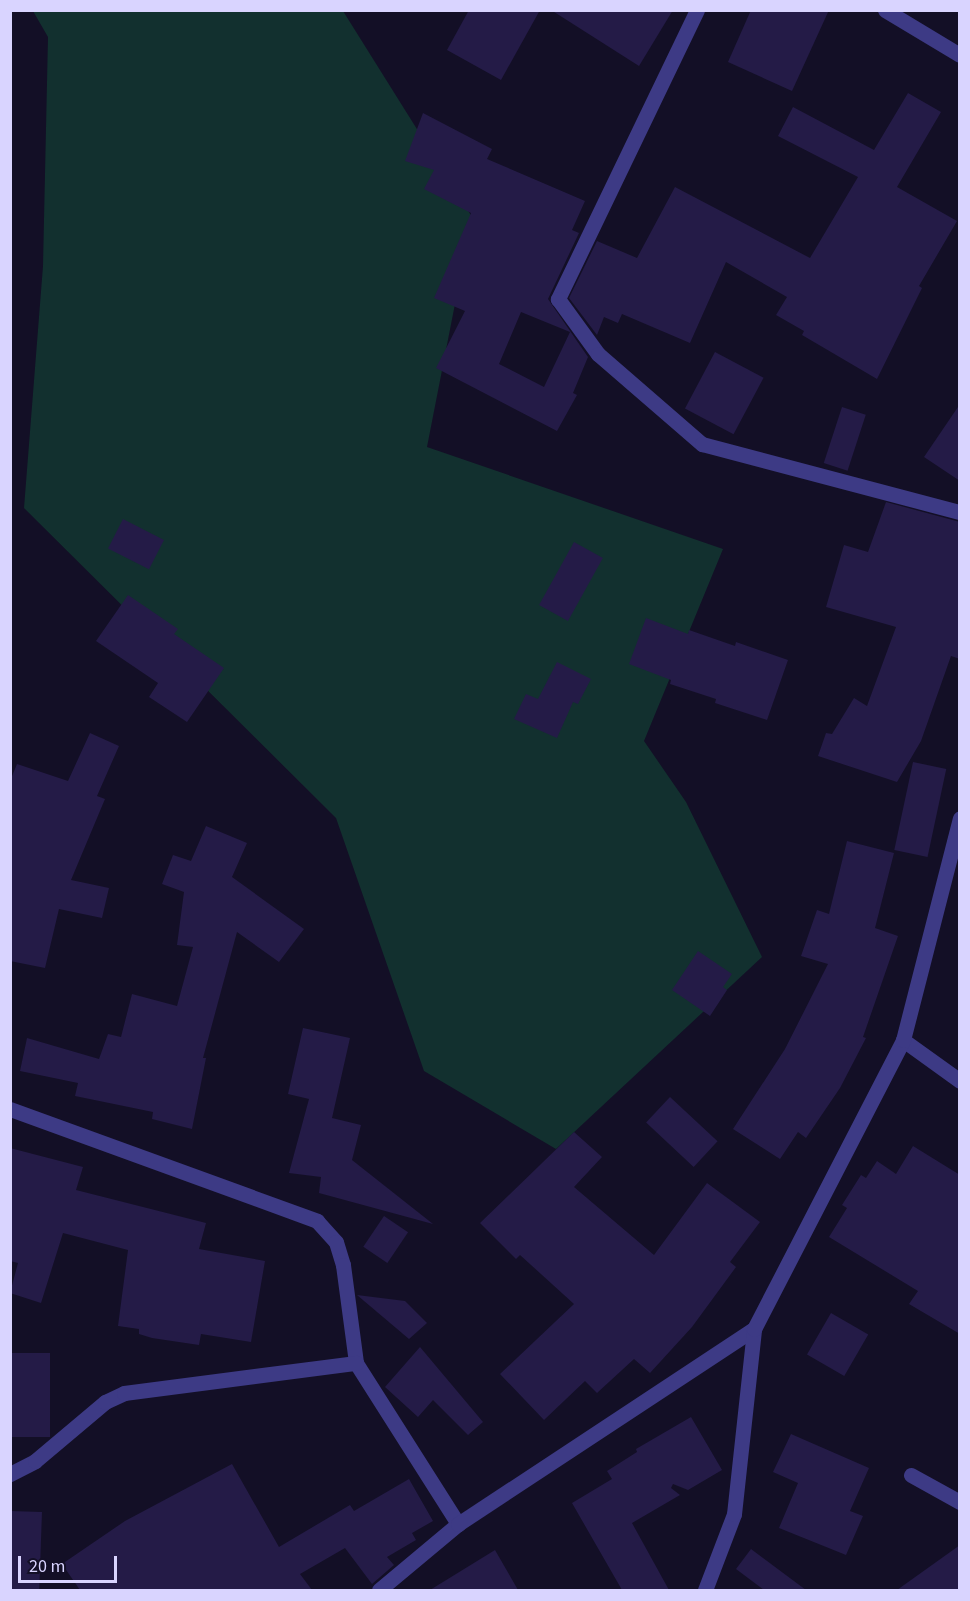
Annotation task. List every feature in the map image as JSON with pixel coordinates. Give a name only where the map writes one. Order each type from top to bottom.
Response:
[{"type":"street","points":[[697,10],[558,299],[598,354],[702,444],[960,512]]},
{"type":"street","points":[[885,10],[960,55]]},
{"type":"street","points":[[705,1590],[734,1514],[754,1329],[903,1040],[960,818]]},
{"type":"street","points":[[903,1040],[960,1081]]},
{"type":"street","points":[[10,1109],[316,1221],[336,1242],[343,1265],[356,1363],[458,1524]]},
{"type":"street","points":[[379,1590],[458,1524],[754,1329]]},
{"type":"street","points":[[10,1474],[35,1461],[105,1402],[124,1393],[356,1363]]},
{"type":"street","points":[[910,1475],[960,1502]]},
{"type":"green space","points":[[33,11],[343,11],[472,217],[427,447],[723,549],[644,741],[686,802],[762,957],[556,1149],[424,1071],[336,818],[24,508],[43,266],[48,37]]},
{"type":"building","points":[[469,10],[540,10],[501,80],[447,50]]},
{"type":"building","points":[[551,10],[673,10],[639,66]]},
{"type":"building","points":[[751,10],[829,10],[792,91],[728,62]]},
{"type":"building","points":[[908,93],[941,112],[897,187],[957,221],[919,286],[922,288],[877,379],[802,335],[804,331],[776,315],[787,297],[726,262],[690,343],[622,314],[618,323],[604,317],[597,335],[569,298],[597,241],[637,258],[675,187],[810,258],[858,177],[778,136],[793,107],[874,150]]},
{"type":"building","points":[[423,113],[492,149],[487,159],[585,201],[572,230],[579,233],[548,299],[588,357],[573,393],[577,395],[557,431],[436,368],[465,311],[434,298],[471,213],[424,189],[434,170],[405,161]],"holes":[[[521,312],[570,332],[544,387],[499,364]]]},
{"type":"building","points":[[715,352],[764,378],[734,434],[685,409]]},
{"type":"building","points":[[960,404],[960,481],[924,457]]},
{"type":"building","points":[[842,407],[866,415],[848,471],[824,463]]},
{"type":"building","points":[[886,502],[960,522],[960,659],[951,656],[921,741],[897,782],[818,756],[826,733],[832,734],[854,698],[867,706],[896,627],[826,607],[844,545],[868,552]]},
{"type":"building","points":[[123,519],[164,540],[149,569],[108,548]]},
{"type":"building","points":[[574,542],[603,558],[568,621],[539,605]]},
{"type":"building","points":[[128,595],[178,629],[174,634],[224,668],[187,722],[149,697],[158,683],[96,641]]},
{"type":"building","points":[[646,618],[688,634],[689,630],[735,646],[736,642],[788,660],[767,720],[715,703],[716,699],[670,684],[671,680],[629,664]]},
{"type":"building","points":[[557,662],[591,679],[578,704],[573,702],[557,738],[514,719],[526,694],[538,699]]},
{"type":"building","points":[[90,733],[119,746],[97,796],[105,799],[71,880],[109,888],[102,918],[59,909],[45,968],[10,961],[10,781],[17,764],[68,781]]},
{"type":"building","points":[[913,762],[946,769],[928,857],[894,850]]},
{"type":"building","points":[[206,826],[247,843],[232,877],[304,929],[279,962],[237,932],[203,1058],[206,1058],[192,1129],[152,1119],[153,1112],[75,1096],[78,1083],[20,1071],[27,1038],[99,1059],[108,1034],[121,1037],[132,994],[177,1006],[193,947],[177,945],[184,892],[162,884],[173,855],[191,861]]},
{"type":"building","points":[[847,841],[894,853],[875,928],[898,936],[863,1037],[866,1038],[840,1088],[806,1138],[798,1132],[780,1159],[733,1129],[785,1049],[828,964],[801,956],[817,910],[829,914]]},
{"type":"building","points":[[698,951],[732,974],[723,987],[727,990],[710,1016],[672,990]]},
{"type":"building","points":[[303,1028],[350,1038],[332,1118],[361,1125],[352,1160],[433,1224],[319,1193],[321,1177],[289,1173],[309,1099],[288,1094]]},
{"type":"building","points":[[670,1097],[718,1141],[694,1167],[646,1123]]},
{"type":"building","points":[[574,1132],[602,1157],[574,1187],[654,1255],[707,1183],[760,1222],[730,1262],[736,1267],[692,1327],[650,1373],[634,1359],[597,1393],[585,1381],[544,1420],[500,1374],[574,1304],[520,1255],[516,1259],[480,1223]]},
{"type":"building","points":[[913,1146],[960,1175],[960,1334],[909,1304],[918,1291],[829,1237],[847,1208],[842,1205],[861,1175],[866,1178],[877,1161],[896,1174]]},
{"type":"building","points":[[10,1148],[83,1167],[76,1190],[206,1223],[199,1249],[265,1261],[251,1342],[201,1334],[199,1345],[152,1338],[139,1334],[139,1329],[118,1326],[128,1250],[63,1233],[41,1303],[10,1293],[18,1263],[10,1261]]},
{"type":"building","points":[[384,1216],[408,1232],[387,1263],[363,1247]]},
{"type":"building","points":[[357,1295],[405,1301],[427,1323],[409,1339]]},
{"type":"building","points":[[831,1313],[868,1334],[844,1376],[807,1355]]},
{"type":"building","points":[[420,1347],[483,1422],[468,1435],[433,1400],[418,1417],[385,1387]]},
{"type":"building","points":[[10,1353],[50,1353],[50,1437],[10,1437]]},
{"type":"building","points":[[691,1417],[722,1470],[688,1490],[673,1484],[671,1488],[680,1495],[632,1523],[669,1590],[622,1590],[572,1503],[612,1479],[607,1471],[637,1452],[636,1449]]},
{"type":"building","points":[[791,1434],[869,1468],[850,1511],[863,1516],[846,1555],[779,1528],[798,1483],[773,1472]]},
{"type":"building","points":[[232,1464],[279,1547],[350,1505],[354,1511],[409,1479],[433,1521],[412,1533],[416,1540],[387,1557],[394,1565],[372,1584],[345,1548],[300,1574],[312,1590],[80,1590],[62,1564],[125,1521]]},
{"type":"building","points":[[10,1511],[42,1512],[39,1590],[10,1590]]},
{"type":"building","points":[[960,1545],[960,1590],[897,1590]]},
{"type":"building","points":[[751,1549],[806,1590],[764,1590],[736,1569]]},
{"type":"building","points":[[495,1550],[518,1590],[430,1590]]}]
